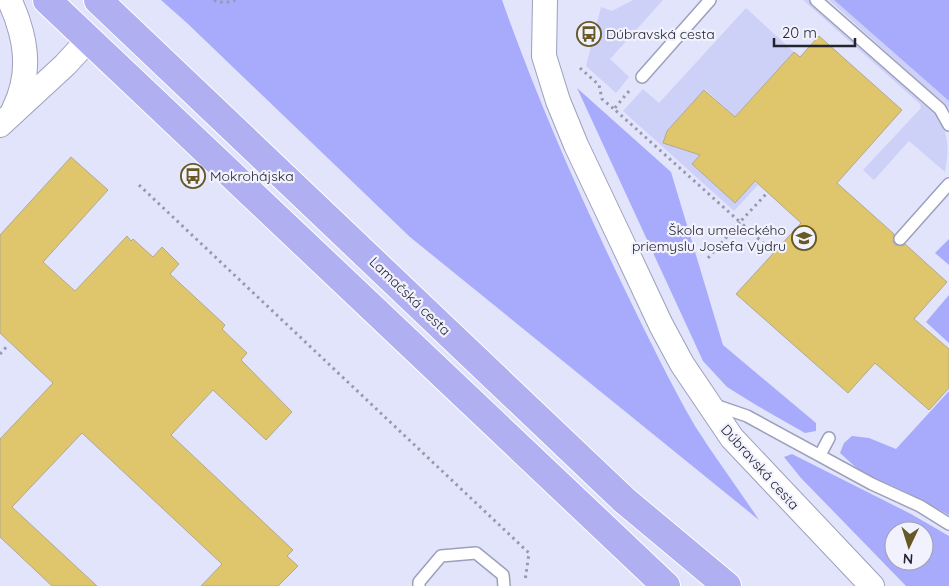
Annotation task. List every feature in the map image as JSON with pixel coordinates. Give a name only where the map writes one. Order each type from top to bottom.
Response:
[{"type":"main road","points":[[47,0],[666,586]]},
{"type":"main road","points":[[88,39],[96,28],[101,15],[98,0]]},
{"type":"main road","name":"Lamačská cesta","points":[[98,0],[624,500],[726,586]]},
{"type":"street","points":[[6,119],[22,90],[25,55],[21,30],[10,0]]},
{"type":"street","name":"Dúbravská cesta","points":[[545,0],[544,56],[558,101],[576,145],[661,325],[682,364],[732,438],[872,586]]},
{"type":"street","points":[[6,119],[65,65],[88,39]]},
{"type":"lane","points":[[642,77],[710,0]]},
{"type":"lane","points":[[816,0],[940,109],[949,126]]},
{"type":"lane","points":[[900,239],[949,184]]},
{"type":"lane","points":[[706,402],[747,416],[872,484],[920,506],[949,524]]},
{"type":"lane","points":[[820,455],[829,438]]},
{"type":"lane","points":[[419,586],[419,582],[442,556],[476,553],[503,575],[504,586]]},
{"type":"path","points":[[214,0],[218,2],[236,0]]},
{"type":"path","points":[[580,68],[599,85],[602,99],[771,250]]},
{"type":"path","points":[[614,109],[642,77]]},
{"type":"path","points":[[139,185],[529,553],[524,586]]},
{"type":"path","points":[[708,258],[767,192]]},
{"type":"path","points":[[0,354],[8,346]]},
{"type":"shaded area","points":[[161,0],[502,0],[560,148],[651,343],[695,426],[759,520],[410,237]]},
{"type":"shaded area","points":[[633,0],[663,0],[610,59],[629,77],[616,93],[586,66],[601,7],[612,11]]},
{"type":"shaded area","points":[[803,0],[809,0],[938,116],[947,143],[945,172],[909,141],[874,180],[863,170],[921,108],[920,104]]},
{"type":"shaded area","points":[[829,0],[834,0],[949,101],[949,109]]},
{"type":"shaded area","points":[[834,0],[949,0],[949,101]]},
{"type":"shaded area","points":[[746,8],[794,52],[735,117],[705,89],[667,131],[665,138],[668,144],[713,142],[692,164],[735,203],[754,182],[758,185],[734,211],[623,111],[643,89],[659,103]]},
{"type":"shaded area","points":[[577,88],[671,172],[723,345],[816,423],[816,431],[805,433],[756,405],[727,387],[703,361]]},
{"type":"shaded area","points":[[949,239],[949,265],[935,253]]},
{"type":"shaded area","points":[[949,295],[949,343],[926,322]]},
{"type":"shaded area","points":[[949,391],[949,515],[906,492],[861,472],[840,453],[844,443],[852,436],[869,438],[896,449]]},
{"type":"shaded area","points":[[792,454],[923,521],[884,521],[884,563],[801,478],[784,457]]},
{"type":"shaded area","points":[[934,527],[949,536],[949,586],[906,586],[891,571],[934,571]]},
{"type":"building","points":[[819,36],[902,110],[837,183],[894,234],[893,241],[895,245],[902,246],[905,244],[947,282],[914,319],[949,349],[949,388],[929,410],[875,363],[848,393],[736,294],[801,223],[755,181],[735,203],[692,164],[700,155],[663,143],[667,131],[704,90],[735,117],[794,52],[800,57]]},
{"type":"building","points":[[71,157],[108,190],[43,262],[75,291],[127,236],[153,257],[162,247],[179,264],[170,274],[225,325],[222,329],[247,353],[241,360],[292,412],[266,440],[213,390],[171,435],[293,550],[287,556],[298,566],[278,586],[201,586],[222,564],[82,433],[12,507],[97,586],[52,586],[0,537],[0,439],[53,383],[0,333],[0,235]]},
{"type":"place","name":"Dúbravská cesta","points":[[589,34]]},
{"type":"place","name":"Mokrohájska","points":[[193,176]]},
{"type":"place","name":"Škola umeleckého priemyslu Josefa Vydru","points":[[804,238]]}]
